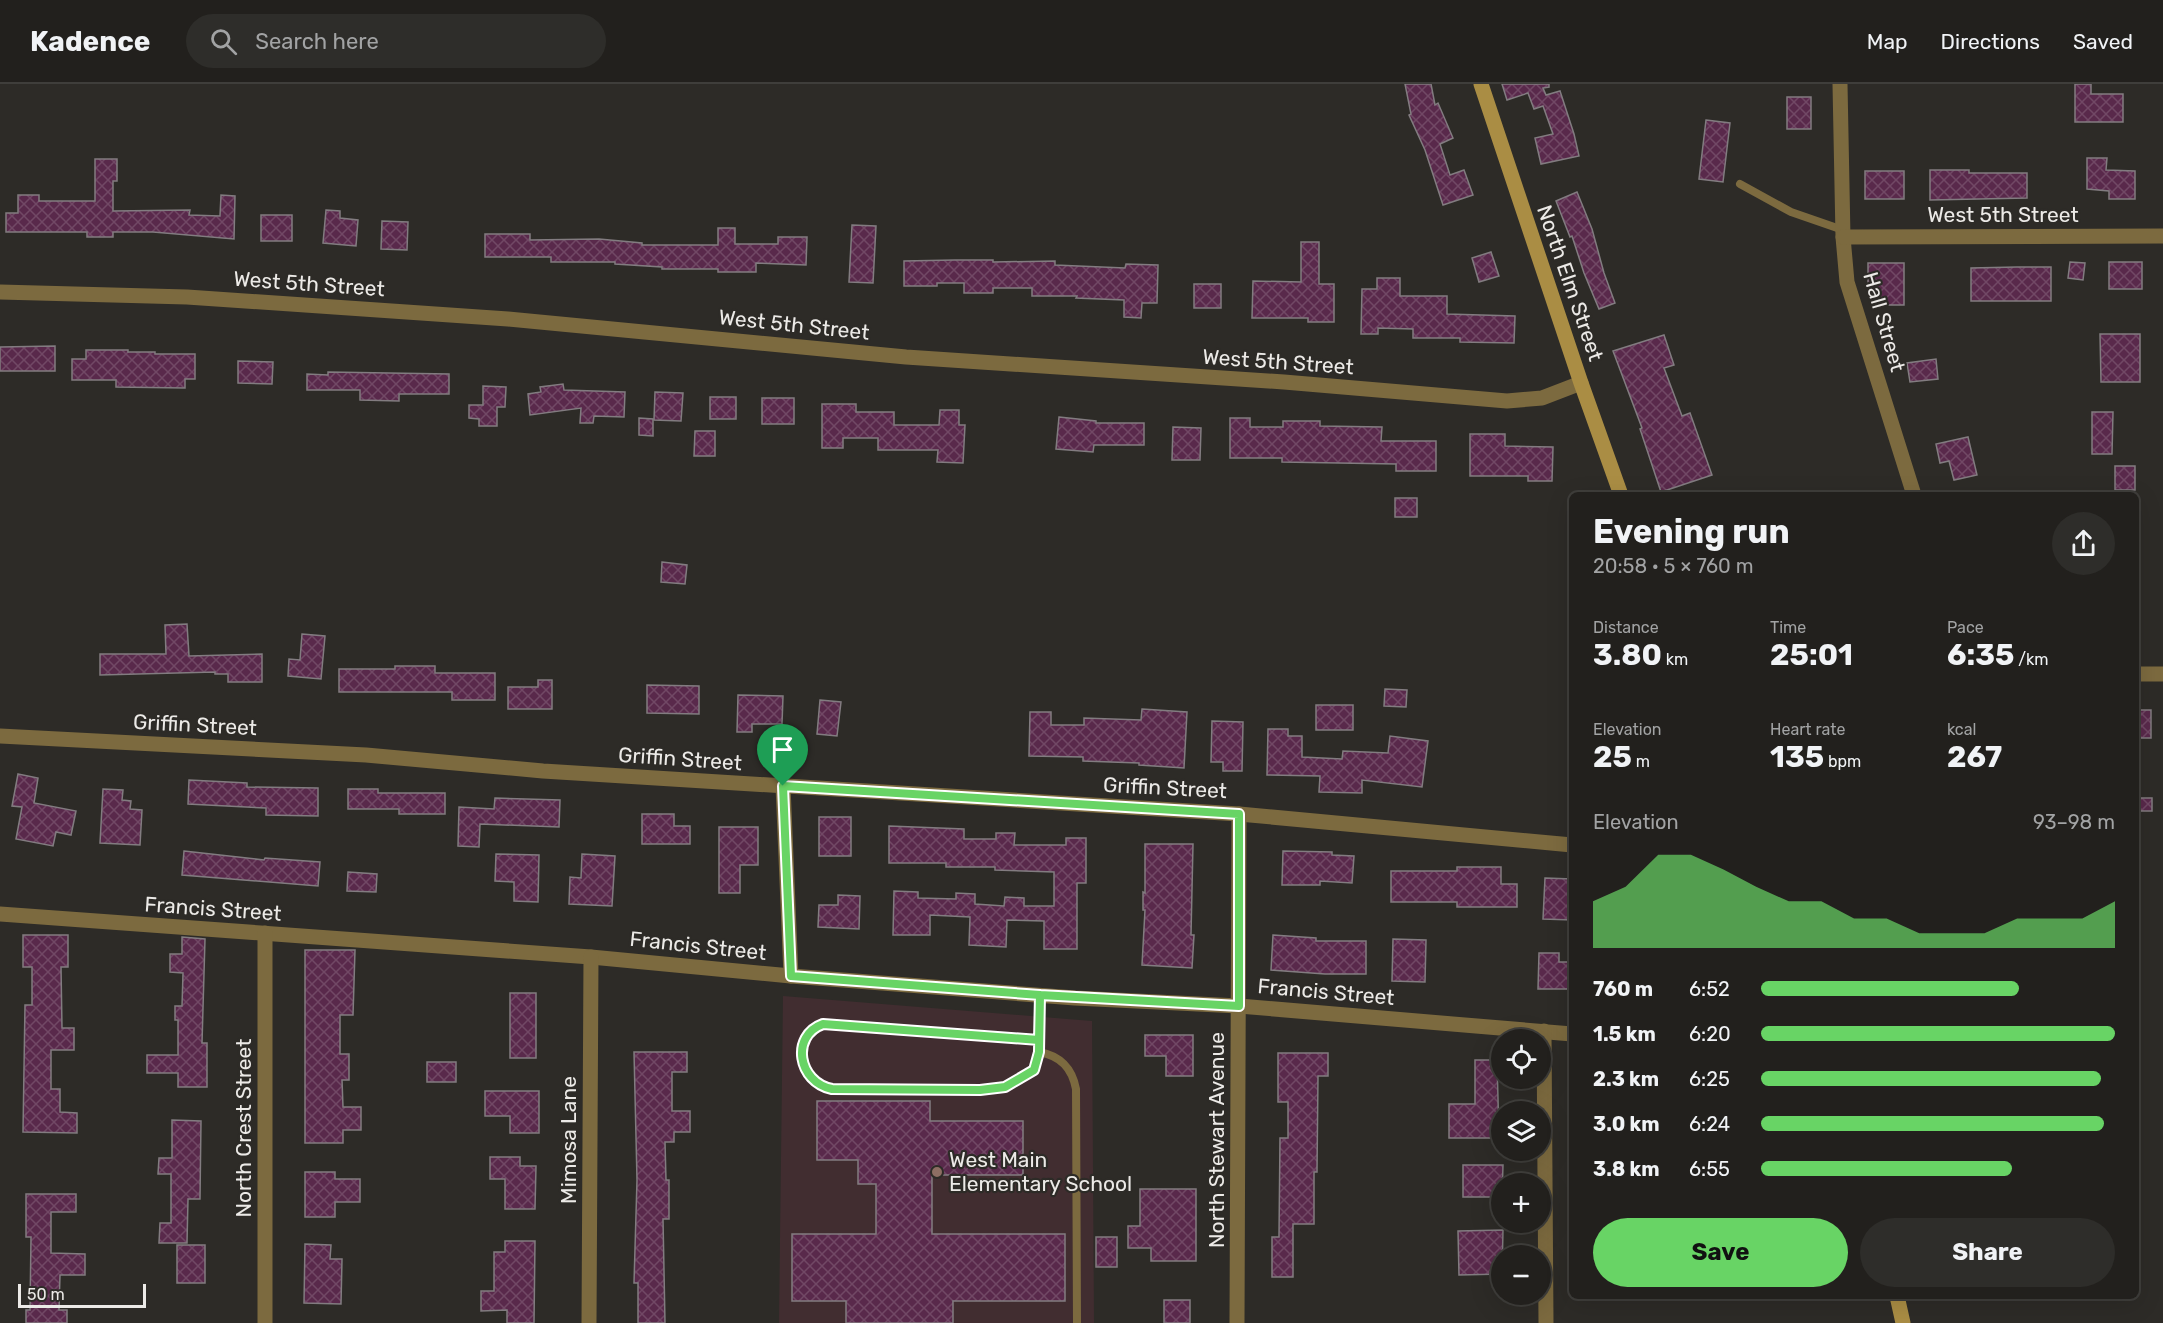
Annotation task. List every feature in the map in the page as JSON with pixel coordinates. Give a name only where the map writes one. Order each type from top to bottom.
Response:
[{"type":"street","name":"North Elm Street","points":[[1481,84],[1620,492]]},
{"type":"street","name":"Hall Street","points":[[1840,84],[1843,233],[1847,282],[1913,492]]},
{"type":"street","name":"West 5th Street","points":[[1843,233],[2163,236]]},
{"type":"street","name":"West 5th Street","points":[[0,292],[187,297],[508,319],[906,357],[1284,382],[1507,401],[1542,398],[1581,383]]},
{"type":"street","points":[[2139,674],[2163,674]]},
{"type":"street","name":"Griffin Street","points":[[0,736],[366,755],[543,771],[1239,814],[1569,845]]},
{"type":"street","points":[[783,786],[791,976]]},
{"type":"street","name":"North Stewart Avenue","points":[[1237,1323],[1239,814]]},
{"type":"street","name":"Francis Street","points":[[0,914],[591,957],[791,976],[1040,995],[1239,1006],[1520,1029]]},
{"type":"street","name":"North Crest Street","points":[[265,933],[265,1323]]},
{"type":"street","name":"Mimosa Lane","points":[[589,1323],[591,957]]},
{"type":"street","name":"Francis Street","points":[[1551,1032],[1569,1034]]},
{"type":"street","points":[[1544,1089],[1546,1323]]},
{"type":"street","points":[[1898,1299],[1903,1323]]},
{"type":"lane","points":[[1740,184],[1791,212],[1843,233]]},
{"type":"lane","points":[[1039,1040],[823,1024],[816,1027],[806,1038],[803,1061],[805,1069],[815,1083],[832,1089],[980,1090],[1005,1087],[1034,1070],[1039,1052],[1040,995]]},
{"type":"lane","points":[[1039,1052],[1060,1059],[1069,1068],[1076,1089],[1077,1323]]},
{"type":"shaded area","name":"West Main Elementary School","points":[[783,996],[1092,1021],[1094,1323],[779,1323]]},
{"type":"building","points":[[1405,84],[1431,84],[1435,105],[1438,103],[1453,138],[1440,144],[1450,175],[1464,170],[1473,195],[1443,205],[1425,150],[1409,115],[1411,114]]},
{"type":"building","points":[[1502,84],[1549,84],[1549,87],[1543,88],[1546,95],[1560,91],[1579,156],[1541,164],[1535,138],[1553,134],[1543,106],[1534,109],[1528,93],[1507,100]]},
{"type":"building","points":[[2075,84],[2091,84],[2091,94],[2123,94],[2123,122],[2075,122]]},
{"type":"building","points":[[1787,97],[1811,97],[1811,129],[1787,129]]},
{"type":"building","points":[[1706,120],[1730,123],[1723,182],[1699,179]]},
{"type":"building","points":[[2087,158],[2107,158],[2106,170],[2135,171],[2135,199],[2109,199],[2109,191],[2087,189]]},
{"type":"building","points":[[95,159],[117,159],[117,181],[113,181],[113,211],[190,210],[189,215],[220,216],[221,195],[235,196],[234,239],[153,232],[113,232],[113,237],[87,237],[87,232],[6,232],[6,213],[18,213],[18,195],[39,195],[39,201],[95,201]]},
{"type":"building","points":[[1930,170],[2027,173],[2027,198],[1930,200]]},
{"type":"building","points":[[1865,171],[1904,171],[1904,199],[1865,199]]},
{"type":"building","points":[[1577,192],[1592,229],[1615,303],[1599,309],[1572,236],[1570,237],[1556,201]]},
{"type":"building","points":[[326,210],[340,211],[340,218],[358,220],[356,246],[323,243]]},
{"type":"building","points":[[261,215],[292,215],[292,241],[261,241]]},
{"type":"building","points":[[382,221],[408,222],[407,250],[381,249]]},
{"type":"building","points":[[852,225],[876,226],[873,283],[849,282]]},
{"type":"building","points":[[718,228],[735,228],[735,244],[778,244],[778,237],[807,237],[806,265],[756,263],[756,272],[718,272],[718,269],[662,269],[662,267],[615,264],[615,262],[551,262],[551,257],[485,257],[485,234],[530,234],[530,240],[599,239],[642,243],[642,245],[718,245]]},
{"type":"building","points":[[1301,242],[1319,242],[1319,284],[1334,284],[1334,322],[1308,322],[1308,318],[1252,318],[1253,281],[1301,282]]},
{"type":"building","points":[[1491,252],[1499,276],[1479,282],[1472,258]]},
{"type":"building","points":[[993,260],[993,262],[1055,261],[1055,265],[1125,268],[1126,264],[1158,265],[1157,303],[1142,303],[1141,318],[1124,317],[1124,300],[1076,298],[1077,296],[1032,296],[1032,288],[993,288],[993,293],[964,293],[964,283],[904,286],[904,261]]},
{"type":"building","points":[[2070,262],[2085,263],[2083,280],[2068,278]]},
{"type":"building","points":[[2109,262],[2142,262],[2142,289],[2109,289]]},
{"type":"building","points":[[1868,263],[1904,263],[1904,305],[1879,305],[1879,293],[1868,293]]},
{"type":"building","points":[[2051,267],[2051,301],[1971,301],[1971,268]]},
{"type":"building","points":[[1377,278],[1400,278],[1400,296],[1447,296],[1447,314],[1515,316],[1514,343],[1460,342],[1460,338],[1413,338],[1413,329],[1378,328],[1378,334],[1361,334],[1362,289],[1377,289]]},
{"type":"building","points":[[1194,284],[1221,284],[1221,308],[1194,308]]},
{"type":"building","points":[[2100,334],[2140,334],[2140,382],[2101,382]]},
{"type":"building","points":[[1664,335],[1674,365],[1664,368],[1682,416],[1690,413],[1712,475],[1661,492],[1640,429],[1642,428],[1613,351]]},
{"type":"building","points":[[55,346],[55,371],[0,371],[0,347]]},
{"type":"building","points":[[86,350],[195,354],[195,379],[185,379],[185,388],[116,387],[116,380],[72,380],[72,359],[86,359]]},
{"type":"building","points":[[1936,359],[1938,379],[1910,382],[1907,363]]},
{"type":"building","points":[[238,361],[273,362],[272,384],[238,383]]},
{"type":"building","points":[[328,372],[449,374],[449,394],[399,394],[399,401],[360,400],[360,390],[307,390],[307,374],[328,375]]},
{"type":"building","points":[[563,384],[564,390],[625,392],[624,417],[594,416],[593,423],[580,423],[581,408],[530,415],[528,394],[541,392],[540,387]]},
{"type":"building","points":[[483,386],[506,387],[505,407],[497,407],[497,426],[479,426],[479,419],[469,418],[469,405],[483,405]]},
{"type":"building","points":[[655,392],[683,393],[681,421],[654,420]]},
{"type":"building","points":[[710,397],[736,397],[736,419],[710,419]]},
{"type":"building","points":[[762,398],[794,398],[794,424],[762,424]]},
{"type":"building","points":[[822,404],[856,404],[856,412],[894,412],[894,425],[939,425],[940,410],[959,410],[959,425],[965,425],[963,463],[937,462],[938,450],[878,450],[878,438],[843,438],[843,448],[822,448]]},
{"type":"building","points":[[2092,412],[2113,412],[2112,454],[2092,454]]},
{"type":"building","points":[[1059,417],[1096,421],[1096,423],[1144,423],[1144,445],[1094,445],[1093,452],[1056,449]]},
{"type":"building","points":[[639,418],[653,419],[653,436],[639,435]]},
{"type":"building","points":[[1230,418],[1250,418],[1250,427],[1283,427],[1283,421],[1320,421],[1320,426],[1382,427],[1381,441],[1436,441],[1436,471],[1396,471],[1396,464],[1282,462],[1282,458],[1230,458]]},
{"type":"building","points":[[1173,427],[1201,428],[1200,460],[1172,460]]},
{"type":"building","points":[[695,431],[715,431],[715,456],[694,456]]},
{"type":"building","points":[[1470,434],[1505,434],[1505,446],[1553,447],[1552,481],[1528,481],[1528,476],[1470,476]]},
{"type":"building","points":[[1968,437],[1977,475],[1954,480],[1949,461],[1940,463],[1936,444]]},
{"type":"building","points":[[2115,466],[2135,466],[2135,490],[2115,490]]},
{"type":"building","points":[[1395,498],[1417,498],[1417,517],[1395,517]]},
{"type":"building","points":[[662,562],[687,565],[685,584],[661,582]]},
{"type":"building","points":[[187,624],[189,656],[262,654],[262,682],[228,682],[228,674],[215,674],[215,672],[100,675],[100,654],[166,654],[165,625]]},
{"type":"building","points":[[302,634],[325,636],[321,679],[288,676],[289,659],[300,660]]},
{"type":"building","points":[[395,666],[435,666],[435,673],[495,673],[495,700],[452,700],[452,692],[339,692],[339,669],[395,669]]},
{"type":"building","points":[[538,680],[552,680],[552,709],[508,709],[508,687],[538,687]]},
{"type":"building","points":[[647,685],[699,686],[699,714],[647,713]]},
{"type":"building","points":[[1385,689],[1407,690],[1406,707],[1384,706]]},
{"type":"building","points":[[738,695],[783,696],[782,724],[752,724],[752,732],[737,732]]},
{"type":"building","points":[[820,700],[841,702],[837,736],[817,734]]},
{"type":"building","points":[[1316,705],[1353,705],[1353,730],[1316,730]]},
{"type":"building","points":[[1142,709],[1187,712],[1184,768],[1139,765],[1139,763],[1083,761],[1083,757],[1029,756],[1030,712],[1051,712],[1051,725],[1084,725],[1084,718],[1141,720]]},
{"type":"building","points":[[2139,710],[2151,710],[2151,738],[2139,738]]},
{"type":"building","points":[[1212,721],[1243,722],[1242,771],[1223,771],[1223,762],[1211,762]]},
{"type":"building","points":[[1268,729],[1288,729],[1288,736],[1302,736],[1302,757],[1342,759],[1343,751],[1388,753],[1390,736],[1428,741],[1422,787],[1362,780],[1362,793],[1319,792],[1320,776],[1267,775]]},
{"type":"building","points":[[18,774],[38,778],[34,803],[76,811],[71,835],[56,832],[53,846],[16,839],[22,807],[12,806]]},
{"type":"building","points":[[189,780],[247,783],[247,787],[318,788],[318,816],[266,815],[266,808],[188,804]]},
{"type":"building","points":[[103,789],[123,790],[122,800],[131,801],[130,809],[142,810],[140,845],[100,843]]},
{"type":"building","points":[[348,789],[378,789],[378,793],[445,793],[445,814],[399,814],[399,809],[348,809]]},
{"type":"building","points":[[495,798],[560,800],[559,827],[480,824],[479,847],[458,846],[459,807],[494,809]]},
{"type":"building","points":[[2139,798],[2152,798],[2152,811],[2139,811]]},
{"type":"building","points":[[642,814],[674,814],[674,826],[690,826],[690,844],[642,844]]},
{"type":"building","points":[[819,817],[851,817],[851,856],[819,856]]},
{"type":"building","points":[[889,826],[964,829],[964,839],[996,839],[996,833],[1015,833],[1014,845],[1066,845],[1066,838],[1086,838],[1086,883],[1077,883],[1077,949],[1044,949],[1044,921],[1007,920],[1006,947],[969,945],[970,917],[930,915],[930,935],[893,935],[894,891],[918,892],[918,898],[956,899],[956,893],[975,894],[975,904],[1004,906],[1005,897],[1024,898],[1024,906],[1054,906],[1054,872],[995,870],[995,867],[946,867],[946,863],[889,863]]},
{"type":"building","points":[[719,827],[758,827],[758,865],[740,865],[740,893],[719,893]]},
{"type":"building","points":[[1145,844],[1193,844],[1192,968],[1142,965]]},
{"type":"building","points":[[184,851],[264,860],[265,858],[320,862],[318,886],[182,875]]},
{"type":"building","points":[[1283,851],[1332,852],[1332,855],[1354,856],[1352,883],[1320,881],[1320,885],[1282,885]]},
{"type":"building","points":[[496,854],[539,855],[538,902],[514,901],[514,882],[495,881]]},
{"type":"building","points":[[582,854],[615,856],[612,906],[569,904],[570,877],[581,878]]},
{"type":"building","points":[[1457,867],[1501,867],[1501,884],[1517,884],[1517,907],[1457,907],[1457,902],[1391,902],[1391,871],[1457,871]]},
{"type":"building","points":[[348,872],[377,874],[376,892],[347,891]]},
{"type":"building","points":[[1545,878],[1569,879],[1569,920],[1543,919]]},
{"type":"building","points":[[838,895],[860,896],[859,929],[818,927],[819,905],[838,905]]},
{"type":"building","points":[[23,935],[68,935],[68,967],[61,967],[62,1028],[74,1028],[74,1050],[51,1050],[51,1089],[60,1089],[60,1112],[77,1113],[77,1133],[23,1132],[25,1005],[32,1005],[32,967],[23,967]]},
{"type":"building","points":[[1273,935],[1316,938],[1316,941],[1366,941],[1366,974],[1271,970]]},
{"type":"building","points":[[182,937],[205,939],[202,1043],[207,1043],[207,1087],[178,1087],[178,1073],[147,1073],[147,1055],[178,1055],[178,1020],[175,1020],[175,1006],[182,1006],[183,973],[170,972],[170,954],[182,954]]},
{"type":"building","points":[[1393,939],[1426,940],[1425,982],[1392,981]]},
{"type":"building","points":[[305,950],[355,950],[353,1015],[340,1015],[340,1054],[349,1054],[349,1080],[342,1080],[343,1107],[361,1107],[361,1130],[343,1130],[343,1143],[305,1143]]},
{"type":"building","points":[[1539,953],[1559,953],[1559,962],[1569,962],[1569,989],[1538,989]]},
{"type":"building","points":[[510,993],[536,993],[536,1058],[510,1058]]},
{"type":"building","points":[[1145,1035],[1193,1035],[1193,1076],[1166,1076],[1166,1056],[1145,1056]]},
{"type":"building","points":[[634,1052],[687,1052],[687,1072],[672,1072],[672,1111],[690,1111],[690,1132],[674,1132],[674,1142],[665,1142],[666,1180],[669,1180],[669,1219],[663,1219],[665,1323],[638,1323],[638,1283],[634,1283],[637,1180]]},
{"type":"building","points":[[1278,1053],[1328,1053],[1328,1076],[1318,1076],[1314,1224],[1293,1224],[1293,1277],[1272,1277],[1272,1237],[1279,1237],[1280,1138],[1288,1138],[1288,1102],[1278,1102]]},
{"type":"building","points":[[1475,1060],[1491,1060],[1491,1089],[1498,1089],[1498,1101],[1491,1101],[1491,1138],[1449,1138],[1449,1104],[1475,1104]]},
{"type":"building","points":[[427,1062],[456,1062],[456,1082],[427,1082]]},
{"type":"building","points":[[485,1091],[539,1091],[539,1133],[510,1133],[510,1116],[485,1116]]},
{"type":"building","points":[[817,1101],[930,1101],[930,1121],[1023,1121],[1023,1175],[932,1175],[932,1234],[1065,1234],[1065,1301],[953,1301],[953,1323],[846,1323],[846,1301],[792,1301],[792,1234],[876,1234],[876,1184],[858,1184],[858,1160],[817,1160]]},
{"type":"building","points":[[172,1120],[201,1121],[200,1199],[188,1199],[187,1243],[159,1243],[160,1223],[171,1223],[171,1174],[158,1174],[159,1158],[172,1158]]},
{"type":"building","points":[[490,1157],[520,1157],[520,1166],[536,1166],[535,1209],[505,1209],[505,1179],[490,1179]]},
{"type":"building","points":[[1463,1165],[1503,1165],[1503,1173],[1491,1173],[1491,1197],[1463,1197]]},
{"type":"building","points":[[305,1172],[335,1172],[335,1179],[360,1179],[360,1202],[335,1202],[335,1217],[305,1217]]},
{"type":"building","points":[[1140,1189],[1196,1189],[1196,1261],[1151,1261],[1151,1248],[1128,1248],[1128,1226],[1140,1226]]},
{"type":"building","points":[[26,1194],[76,1194],[76,1212],[51,1212],[51,1253],[85,1254],[85,1275],[60,1275],[59,1310],[67,1310],[67,1323],[26,1323],[26,1310],[30,1310],[31,1237],[26,1237]]},
{"type":"building","points":[[1491,1230],[1491,1233],[1503,1233],[1503,1245],[1491,1245],[1491,1274],[1459,1275],[1458,1231]]},
{"type":"building","points":[[1096,1237],[1117,1237],[1117,1267],[1096,1267]]},
{"type":"building","points":[[505,1241],[535,1241],[534,1323],[507,1323],[507,1310],[481,1311],[481,1291],[494,1291],[494,1252],[505,1252]]},
{"type":"building","points":[[305,1244],[331,1245],[330,1259],[342,1259],[341,1304],[304,1303]]},
{"type":"building","points":[[177,1245],[205,1245],[205,1283],[177,1283]]},
{"type":"building","points":[[1164,1300],[1190,1300],[1190,1323],[1164,1323]]},
{"type":"place","name":"West Main Elementary School","points":[[937,1172]]},
{"type":"route","points":[[783,786],[791,976],[1040,995],[1039,1052],[1034,1070],[1017,1082],[1005,1087],[980,1090],[832,1089],[823,1087],[809,1077],[803,1061],[806,1038],[816,1027],[823,1024],[1039,1040],[1040,995],[1239,1006],[1239,814],[783,786]]}]
